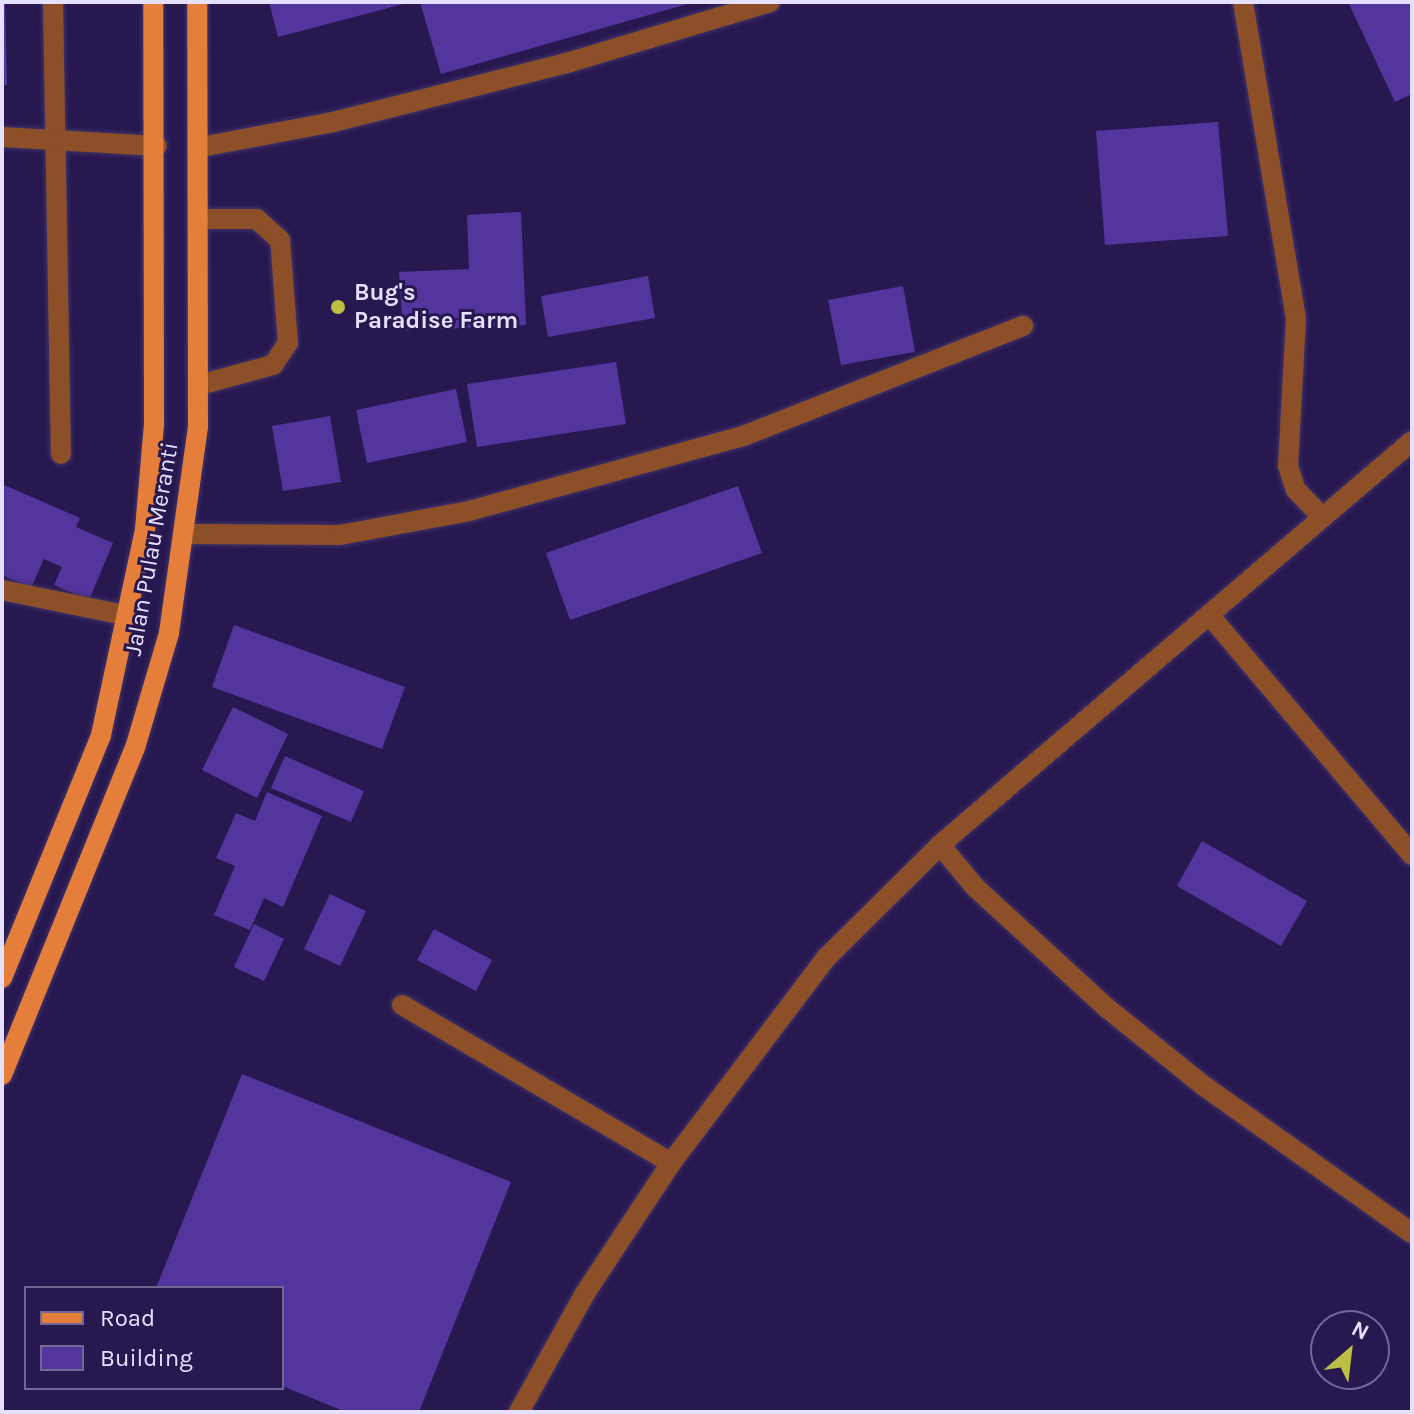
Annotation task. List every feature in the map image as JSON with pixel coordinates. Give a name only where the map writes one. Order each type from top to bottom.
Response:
[{"type":"main road","name":"Jalan Pulau Meranti","points":[[2,978],[101,735],[129,616],[154,423],[157,146],[153,2]]},
{"type":"main road","name":"Jalan Pulau Meranti","points":[[2,1075],[135,748],[169,633],[185,534],[199,385],[201,147],[197,2]]},
{"type":"street","points":[[53,2],[61,454]]},
{"type":"street","points":[[201,147],[333,122],[555,66],[770,2]]},
{"type":"street","points":[[1243,2],[1296,319],[1288,466],[1296,490],[1322,517]]},
{"type":"street","points":[[2,137],[157,146]]},
{"type":"street","points":[[199,385],[273,365],[288,343],[280,240],[257,219],[200,219]]},
{"type":"street","points":[[185,534],[340,535],[469,511],[746,435],[1023,326]]},
{"type":"street","points":[[519,1412],[584,1295],[671,1163],[827,957],[940,845],[1211,617],[1412,441]]},
{"type":"street","points":[[2,590],[129,616]]},
{"type":"street","points":[[1211,617],[1412,855]]},
{"type":"street","points":[[940,845],[976,888],[1107,1008],[1204,1086],[1412,1233]]},
{"type":"street","points":[[402,1005],[671,1163]]},
{"type":"building","points":[[2,2],[5,2],[7,85],[2,85]]},
{"type":"building","points":[[269,2],[406,2],[407,3],[278,37]]},
{"type":"building","points":[[420,2],[691,2],[691,3],[441,74]]},
{"type":"building","points":[[1348,2],[1412,2],[1412,94],[1395,102]]},
{"type":"building","points":[[1218,122],[1228,236],[1105,245],[1096,131]]},
{"type":"building","points":[[521,212],[526,325],[403,331],[399,272],[469,269],[467,215]]},
{"type":"building","points":[[648,276],[655,318],[548,337],[541,296]]},
{"type":"building","points":[[903,286],[915,352],[841,365],[828,300]]},
{"type":"building","points":[[616,362],[626,424],[477,447],[467,384]]},
{"type":"building","points":[[456,389],[467,442],[367,463],[356,410]]},
{"type":"building","points":[[330,416],[341,482],[283,491],[272,426]]},
{"type":"building","points":[[2,484],[80,518],[76,527],[113,543],[89,600],[54,585],[62,567],[44,559],[31,588],[2,575]]},
{"type":"building","points":[[738,486],[762,553],[570,620],[546,553]]},
{"type":"building","points":[[234,625],[405,687],[382,749],[212,687]]},
{"type":"building","points":[[233,707],[288,734],[257,798],[202,770]]},
{"type":"building","points":[[285,756],[364,791],[351,822],[271,788]]},
{"type":"building","points":[[267,792],[322,816],[283,907],[264,898],[250,930],[214,915],[235,866],[216,858],[236,813],[255,821]]},
{"type":"building","points":[[1202,841],[1307,901],[1281,946],[1177,886]]},
{"type":"building","points":[[330,894],[366,911],[340,966],[304,949]]},
{"type":"building","points":[[254,924],[284,939],[264,981],[234,967]]},
{"type":"building","points":[[434,929],[492,960],[476,991],[417,960]]},
{"type":"building","points":[[242,1074],[511,1182],[419,1412],[346,1412],[284,1387],[284,1286],[157,1286]]},
{"type":"place","name":"Bug's Paradise Farm","points":[[338,307]]}]
